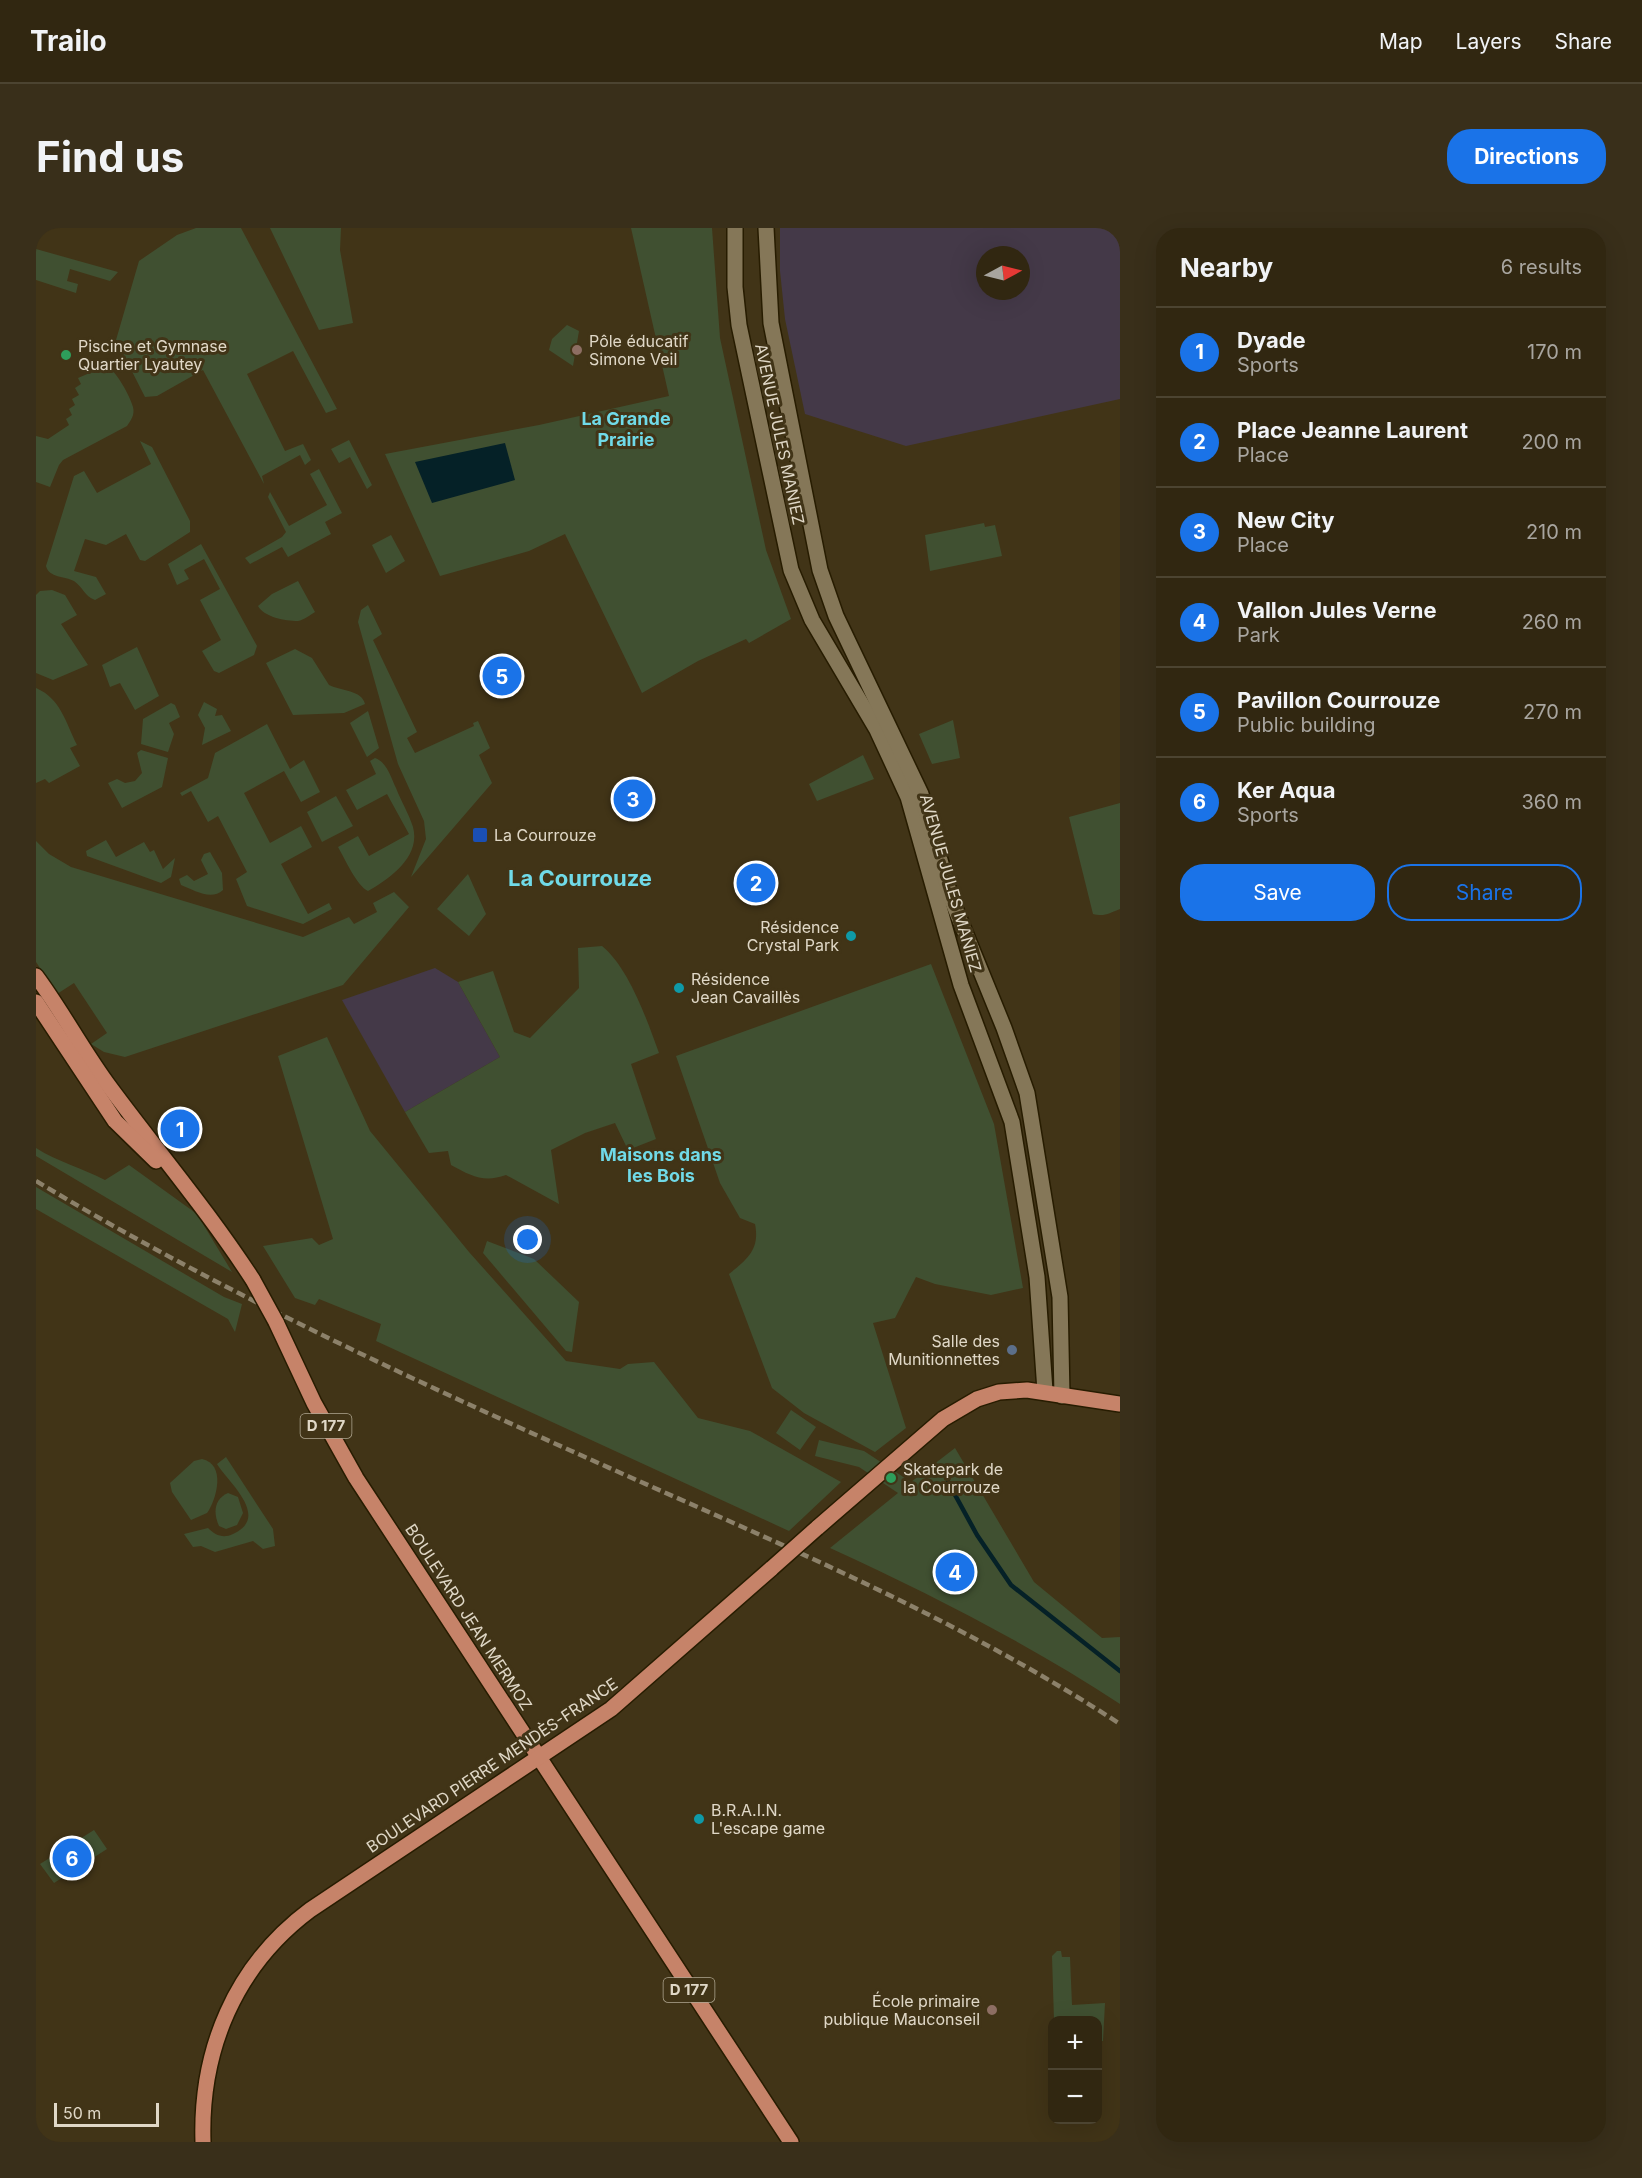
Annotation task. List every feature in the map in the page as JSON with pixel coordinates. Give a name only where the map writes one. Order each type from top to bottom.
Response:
[{"type":"main road","name":"AVENUE JULES MANIEZ","points":[[735,228],[735,287],[740,326],[787,558],[804,603],[877,730],[908,797],[961,985],[1012,1122],[1037,1277],[1045,1391]]},
{"type":"main road","name":"AVENUE JULES MANIEZ","points":[[766,228],[769,303],[777,360],[808,521],[823,581],[840,623],[921,794],[951,898],[1008,1038],[1027,1093],[1060,1297],[1062,1396]]},
{"type":"main road","name":"BOULEVARD JEAN MERMOZ","points":[[36,976],[108,1085],[190,1194],[224,1235],[253,1280],[276,1322],[334,1442],[791,2142]]},
{"type":"main road","name":"BOULEVARD JEAN MERMOZ","points":[[36,1002],[115,1121],[190,1194]]},
{"type":"main road","name":"BOULEVARD PIERRE MENDÈS-FRANCE","points":[[203,2142],[202,2111],[208,2068],[219,2025],[236,1991],[260,1957],[289,1927],[310,1910],[631,1693],[943,1419],[977,1399],[1013,1390],[1045,1391],[1062,1396],[1120,1404]]},
{"type":"shaded area","points":[[780,228],[1120,228],[1120,399],[906,446],[805,414],[785,319],[780,271]]},
{"type":"shaded area","points":[[435,968],[458,982],[500,1057],[405,1112],[342,1000]]},
{"type":"green space","points":[[196,228],[241,228],[337,409],[326,413],[293,351],[247,374],[285,451],[303,444],[311,460],[305,465],[300,455],[262,476],[264,484],[203,370],[157,396],[145,397],[116,340],[139,261],[177,235]]},
{"type":"green space","points":[[270,228],[341,228],[340,250],[353,323],[319,330]]},
{"type":"green space","points":[[631,228],[712,228],[720,338],[766,550],[791,619],[749,643],[746,639],[698,661],[642,693],[565,534],[529,551],[440,576],[385,454],[539,425],[669,396]]},
{"type":"green space","points":[[36,249],[118,272],[110,281],[70,269],[67,281],[78,284],[76,293],[36,280]]},
{"type":"green space","points":[[567,325],[579,331],[573,366],[549,350],[552,339]]},
{"type":"green space","points":[[106,366],[126,390],[133,407],[130,422],[127,426],[63,460],[50,487],[36,482],[36,436],[48,439],[69,425],[66,419],[72,415],[69,409],[75,405],[72,399],[79,395],[75,388],[81,384],[78,378]]},
{"type":"green space","points":[[349,440],[372,485],[367,489],[350,457],[339,463],[331,449]]},
{"type":"green space","points":[[140,441],[152,447],[190,521],[190,532],[145,561],[140,560],[126,534],[106,545],[85,539],[74,571],[96,577],[106,594],[95,600],[74,581],[50,573],[46,566],[74,476],[84,471],[97,493],[151,464]]},
{"type":"green space","points":[[319,469],[342,513],[325,522],[331,534],[288,557],[282,547],[250,564],[245,558],[282,537],[286,532],[268,497],[270,492],[289,526],[327,505],[310,474]]},
{"type":"green space","points":[[984,523],[985,527],[995,525],[1002,556],[930,571],[925,535]]},
{"type":"green space","points":[[391,535],[405,561],[386,573],[372,545]]},
{"type":"green space","points":[[201,544],[257,646],[254,655],[219,673],[214,671],[202,651],[221,640],[200,600],[220,589],[204,559],[184,570],[189,579],[177,585],[168,564]]},
{"type":"green space","points":[[298,581],[315,612],[307,617],[298,621],[281,619],[270,616],[258,606],[272,594]]},
{"type":"green space","points":[[52,590],[65,595],[77,615],[61,624],[88,665],[53,680],[36,673],[36,595],[40,591]]},
{"type":"green space","points":[[368,605],[382,634],[373,640],[417,732],[407,738],[415,753],[474,726],[473,723],[478,721],[490,748],[479,755],[492,783],[411,877],[426,839],[424,821],[398,764],[358,622],[361,610]]},
{"type":"green space","points":[[137,647],[159,696],[135,710],[120,683],[110,687],[102,665]]},
{"type":"green space","points":[[295,649],[312,658],[329,685],[355,693],[363,699],[365,704],[344,713],[293,715],[266,663]]},
{"type":"green space","points":[[36,688],[51,698],[61,712],[77,745],[70,748],[80,766],[49,783],[45,779],[36,783]]},
{"type":"green space","points":[[204,702],[217,709],[215,716],[222,715],[231,731],[202,745],[205,728],[198,715]]},
{"type":"green space","points":[[171,703],[175,705],[180,717],[169,723],[174,734],[168,752],[141,744],[143,719]]},
{"type":"green space","points":[[368,711],[379,748],[367,757],[350,723]]},
{"type":"green space","points":[[953,720],[960,758],[932,764],[919,734]]},
{"type":"green space","points":[[267,724],[290,769],[304,760],[320,792],[301,802],[284,771],[244,793],[270,843],[301,826],[312,847],[281,864],[308,914],[329,903],[332,909],[303,924],[247,906],[236,879],[247,872],[218,816],[208,822],[191,791],[182,796],[180,793],[208,778],[215,753]]},
{"type":"green space","points":[[141,750],[168,758],[162,787],[122,808],[108,783],[117,779],[125,783],[135,781],[142,773],[137,753]]},
{"type":"green space","points":[[863,755],[874,779],[817,801],[809,784]]},
{"type":"green space","points":[[375,758],[383,763],[390,775],[413,827],[414,838],[408,857],[401,866],[368,891],[356,878],[338,847],[358,836],[369,856],[409,834],[387,794],[357,810],[346,790],[376,774],[370,761]]},
{"type":"green space","points":[[336,796],[353,826],[322,842],[307,812]]},
{"type":"green space","points":[[1120,803],[1120,909],[1097,915],[1093,914],[1069,817]]},
{"type":"green space","points":[[106,840],[116,857],[144,842],[150,852],[154,850],[163,869],[175,858],[171,877],[161,883],[87,856],[86,851]]},
{"type":"green space","points":[[36,841],[49,854],[71,867],[303,937],[349,917],[354,924],[377,912],[373,903],[394,892],[409,907],[343,985],[125,1057],[104,1052],[91,1044],[107,1033],[74,983],[57,994],[36,962]]},
{"type":"green space","points":[[210,852],[222,873],[223,890],[208,895],[181,885],[179,879],[187,875],[194,881],[208,874],[201,860],[204,854]]},
{"type":"green space","points":[[468,874],[486,914],[469,936],[437,909]]},
{"type":"green space","points":[[602,946],[621,967],[629,981],[659,1053],[631,1064],[656,1139],[628,1150],[615,1123],[585,1133],[551,1150],[559,1204],[506,1175],[484,1178],[465,1172],[451,1165],[448,1151],[429,1153],[405,1112],[500,1057],[458,982],[493,971],[514,1032],[530,1038],[579,988],[578,948]]},
{"type":"green space","points":[[931,964],[994,1124],[1023,1288],[991,1295],[935,1284],[916,1277],[895,1318],[873,1323],[906,1428],[875,1452],[804,1413],[772,1388],[729,1274],[751,1253],[756,1240],[755,1224],[740,1218],[720,1183],[676,1056]]},
{"type":"green space","points":[[327,1037],[370,1131],[469,1252],[566,1361],[620,1369],[628,1364],[654,1362],[698,1418],[750,1431],[841,1482],[789,1531],[376,1341],[381,1324],[319,1299],[315,1305],[295,1298],[263,1246],[312,1238],[319,1245],[333,1239],[278,1056]]},
{"type":"green space","points":[[36,1148],[105,1180],[129,1165],[197,1214],[232,1272],[36,1156]]},
{"type":"green space","points":[[36,1187],[224,1297],[242,1304],[235,1332],[228,1319],[36,1209]]},
{"type":"green space","points":[[487,1241],[534,1259],[579,1302],[572,1352],[566,1351],[483,1253]]},
{"type":"green space","points":[[791,1410],[816,1427],[800,1450],[776,1433]]},
{"type":"green space","points":[[819,1440],[864,1451],[911,1482],[955,1448],[1034,1582],[1102,1638],[1120,1637],[1120,1704],[1050,1660],[978,1620],[830,1548],[898,1493],[859,1467],[815,1456]]},
{"type":"green space","points":[[226,1457],[273,1529],[275,1546],[263,1549],[253,1541],[215,1552],[201,1546],[193,1547],[184,1534],[208,1528],[216,1534],[226,1536],[244,1527],[248,1518],[248,1509],[217,1464]]},
{"type":"green space","points":[[202,1459],[210,1462],[214,1468],[217,1475],[216,1491],[207,1513],[191,1520],[172,1492],[170,1483],[194,1461]]},
{"type":"green space","points":[[228,1493],[238,1497],[243,1513],[237,1525],[226,1529],[219,1526],[216,1507],[220,1499]]},
{"type":"green space","points":[[94,1830],[107,1849],[54,1883],[40,1864]]},
{"type":"green space","points":[[1057,1951],[1061,1951],[1062,1957],[1070,1957],[1072,2005],[1105,2003],[1103,2041],[1102,2016],[1054,2016],[1052,1956]]},
{"type":"water","points":[[505,443],[515,480],[432,503],[415,462]]},
{"type":"waterway","points":[[948,1482],[977,1535],[1011,1585],[1120,1671]]},
{"type":"railway","points":[[36,1181],[177,1261],[320,1334],[808,1557],[936,1618],[1060,1686],[1120,1724]]},
{"type":"place","name":"Pôle éducatif Simone Veil","points":[[577,350]]},
{"type":"place","name":"Piscine et Gymnase Quartier Lyautey","points":[[66,355]]},
{"type":"place","name":"Pavillon Courrouze","points":[[502,676]]},
{"type":"place","name":"New City","points":[[633,799]]},
{"type":"place","name":"La Courrouze","points":[[480,835]]},
{"type":"place","name":"Place Jeanne Laurent","points":[[756,883]]},
{"type":"place","name":"Résidence Crystal Park","points":[[851,936]]},
{"type":"place","name":"Résidence Jean Cavaillès","points":[[679,988]]},
{"type":"place","name":"Dyade","points":[[180,1129]]},
{"type":"place","name":"Salle des Munitionnettes","points":[[1012,1350]]},
{"type":"place","name":"Skatepark de la Courrouze","points":[[891,1478]]},
{"type":"place","name":"Vallon Jules Verne","points":[[955,1572]]},
{"type":"place","name":"B.R.A.I.N. L'escape game","points":[[699,1819]]},
{"type":"place","name":"Ker Aqua","points":[[72,1858]]},
{"type":"place","name":"École primaire publique Mauconseil","points":[[992,2010]]},
{"type":"district","name":"La Grande Prairie","points":[[626,429]]},
{"type":"district","name":"La Courrouze","points":[[580,878]]},
{"type":"district","name":"Maisons dans les Bois","points":[[661,1165]]}]
